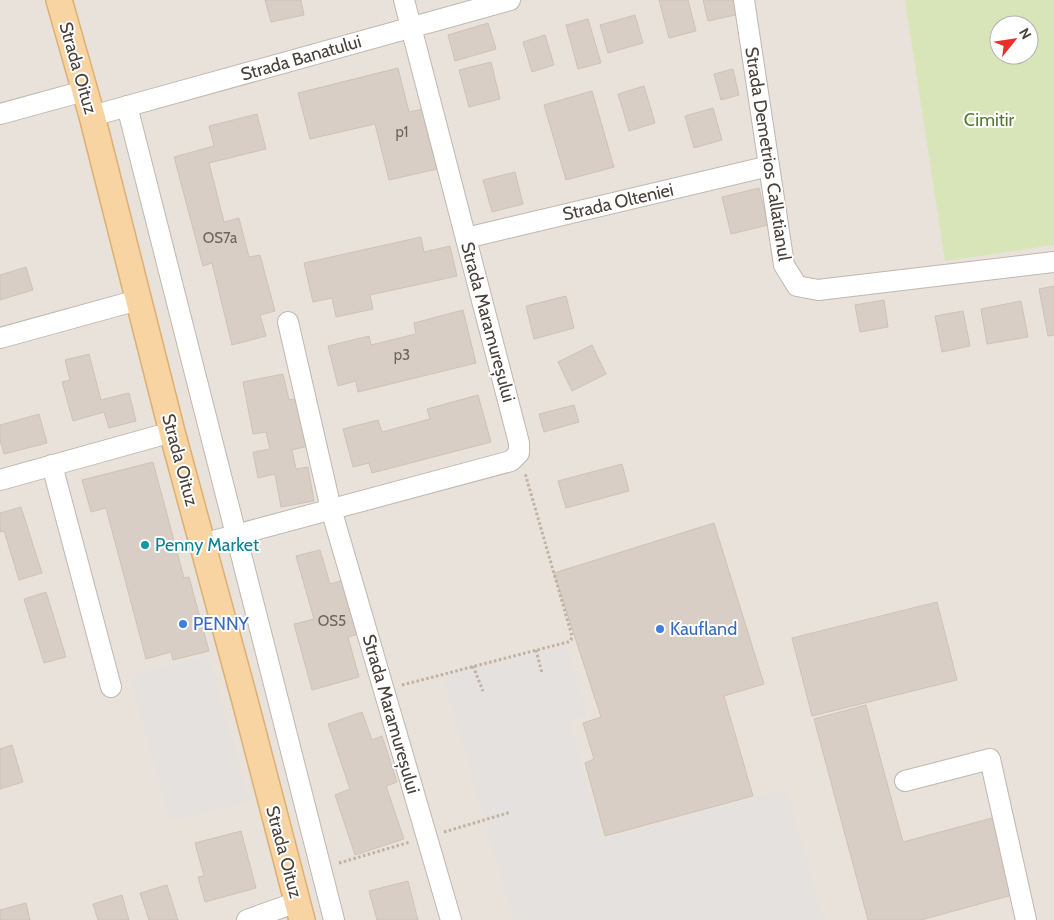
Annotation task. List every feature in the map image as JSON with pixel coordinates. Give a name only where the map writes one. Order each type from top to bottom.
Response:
[{"type":"main road","name":"Strada Oituz","points":[[59,0],[92,116],[172,432],[299,911]]},
{"type":"street","name":"Strada Maramureșului","points":[[404,0],[519,442],[519,453]]},
{"type":"street","name":"Strada Banatului","points":[[92,116],[510,0]]},
{"type":"street","name":"Strada Demetrios Callatianul","points":[[744,0],[784,265],[797,286],[818,290],[1054,262]]},
{"type":"street","points":[[0,114],[84,91]]},
{"type":"street","points":[[127,106],[334,920]]},
{"type":"street","name":"Strada Olteniei","points":[[466,238],[769,166]]},
{"type":"street","points":[[0,338],[138,300]]},
{"type":"street","name":"Strada Maramureșului","points":[[288,322],[331,509],[451,920]]},
{"type":"street","points":[[0,480],[172,432]]},
{"type":"street","points":[[202,544],[511,461],[519,453]]},
{"type":"street","points":[[52,465],[111,687]]},
{"type":"street","points":[[905,781],[990,759],[1026,920]]},
{"type":"street","points":[[246,920],[299,911]]},
{"type":"path","points":[[384,690],[571,640],[572,636],[519,453]]},
{"type":"path","points":[[536,650],[542,673]]},
{"type":"path","points":[[473,666],[483,692]]},
{"type":"path","points":[[321,868],[511,812]]},
{"type":"shaded area","points":[[0,0],[1054,0],[1054,920],[0,920]]},
{"type":"shaded area","points":[[566,645],[587,716],[569,721],[603,839],[787,789],[823,920],[514,920],[443,676]]},
{"type":"shaded area","points":[[208,655],[249,801],[171,822],[130,676]]},
{"type":"green space","name":"Cimitir","points":[[905,0],[1054,0],[1054,245],[945,261]]},
{"type":"building","points":[[265,0],[301,0],[304,15],[271,22]]},
{"type":"building","points":[[659,0],[688,0],[696,31],[669,38]]},
{"type":"building","points":[[703,0],[737,0],[740,14],[708,21]]},
{"type":"building","points":[[635,15],[643,43],[608,53],[600,25]]},
{"type":"building","points":[[588,19],[601,63],[578,69],[566,25]]},
{"type":"building","points":[[488,23],[496,49],[455,61],[448,35]]},
{"type":"building","points":[[545,35],[554,65],[532,72],[523,42]]},
{"type":"building","points":[[491,62],[500,99],[469,107],[459,70]]},
{"type":"building","points":[[398,68],[409,112],[423,109],[437,169],[389,180],[375,124],[310,139],[298,93]]},
{"type":"building","points":[[733,69],[739,95],[721,100],[714,74]]},
{"type":"building","points":[[644,86],[655,123],[629,131],[618,94]]},
{"type":"building","points":[[592,91],[614,167],[566,180],[544,105]]},
{"type":"building","points":[[713,108],[722,140],[694,148],[685,116]]},
{"type":"building","points":[[257,114],[266,149],[209,163],[224,222],[239,218],[249,257],[260,255],[275,311],[260,315],[266,336],[232,345],[212,263],[203,266],[174,157],[214,146],[209,126]]},
{"type":"building","points":[[515,172],[523,204],[492,212],[483,180]]},
{"type":"building","points":[[759,188],[768,225],[731,234],[722,197]]},
{"type":"building","points":[[421,237],[424,252],[450,246],[457,276],[370,295],[373,309],[336,317],[332,298],[313,302],[304,263]]},
{"type":"building","points":[[26,267],[33,290],[0,300],[0,275]]},
{"type":"building","points":[[1054,286],[1054,335],[1048,336],[1039,289]]},
{"type":"building","points":[[566,296],[574,328],[534,339],[526,306]]},
{"type":"building","points":[[884,300],[888,327],[860,332],[855,305]]},
{"type":"building","points":[[1021,301],[1028,337],[987,344],[981,309]]},
{"type":"building","points":[[463,310],[476,363],[358,392],[356,381],[338,386],[328,346],[369,336],[371,345],[416,334],[414,323]]},
{"type":"building","points":[[963,311],[970,346],[942,352],[935,316]]},
{"type":"building","points":[[592,345],[606,374],[572,391],[558,362]]},
{"type":"building","points":[[89,354],[101,400],[129,393],[136,421],[109,428],[104,412],[73,421],[62,382],[70,380],[65,360]]},
{"type":"building","points":[[283,374],[289,400],[298,398],[308,446],[292,450],[296,469],[308,467],[314,501],[281,507],[275,474],[258,478],[253,452],[270,449],[266,432],[253,434],[243,382]]},
{"type":"building","points":[[478,395],[491,442],[372,473],[369,463],[353,467],[343,429],[378,420],[382,432],[430,419],[427,409]]},
{"type":"building","points":[[574,405],[579,422],[544,432],[539,414]]},
{"type":"building","points":[[39,414],[47,443],[4,454],[0,440],[0,425]]},
{"type":"building","name":"Penny Market","points":[[153,462],[184,578],[189,577],[209,651],[173,660],[171,652],[146,659],[106,508],[91,512],[82,480]]},
{"type":"building","points":[[622,464],[629,491],[566,508],[558,481]]},
{"type":"building","points":[[21,507],[42,573],[19,580],[4,531],[0,532],[0,513]]},
{"type":"building","name":"Kaufland","points":[[714,523],[764,684],[724,696],[753,796],[605,836],[585,763],[594,759],[583,723],[601,717],[554,573]]},
{"type":"building","points":[[320,550],[330,584],[347,579],[363,633],[348,637],[359,677],[312,690],[294,624],[314,619],[296,556]]},
{"type":"building","points":[[46,592],[66,657],[44,663],[24,599]]},
{"type":"building","points":[[937,602],[957,680],[812,716],[792,638]]},
{"type":"building","points":[[866,705],[903,842],[996,817],[1016,894],[921,920],[868,920],[814,719]]},
{"type":"building","points":[[362,712],[372,740],[382,736],[397,782],[386,786],[404,839],[355,855],[335,795],[350,789],[328,724]]},
{"type":"building","points":[[12,745],[23,782],[0,789],[0,749]]},
{"type":"building","points":[[241,831],[256,888],[205,902],[198,877],[204,876],[195,843]]},
{"type":"building","points":[[408,881],[418,920],[377,920],[369,891]]},
{"type":"building","points":[[167,885],[178,920],[149,920],[140,893]]},
{"type":"building","points":[[122,895],[129,920],[98,920],[93,904]]},
{"type":"building","points":[[26,903],[30,920],[0,920],[0,910]]},
{"type":"place","name":"Penny Market","points":[[145,545]]},
{"type":"place","name":"PENNY","points":[[183,624]]},
{"type":"place","name":"Kaufland","points":[[660,629]]}]
